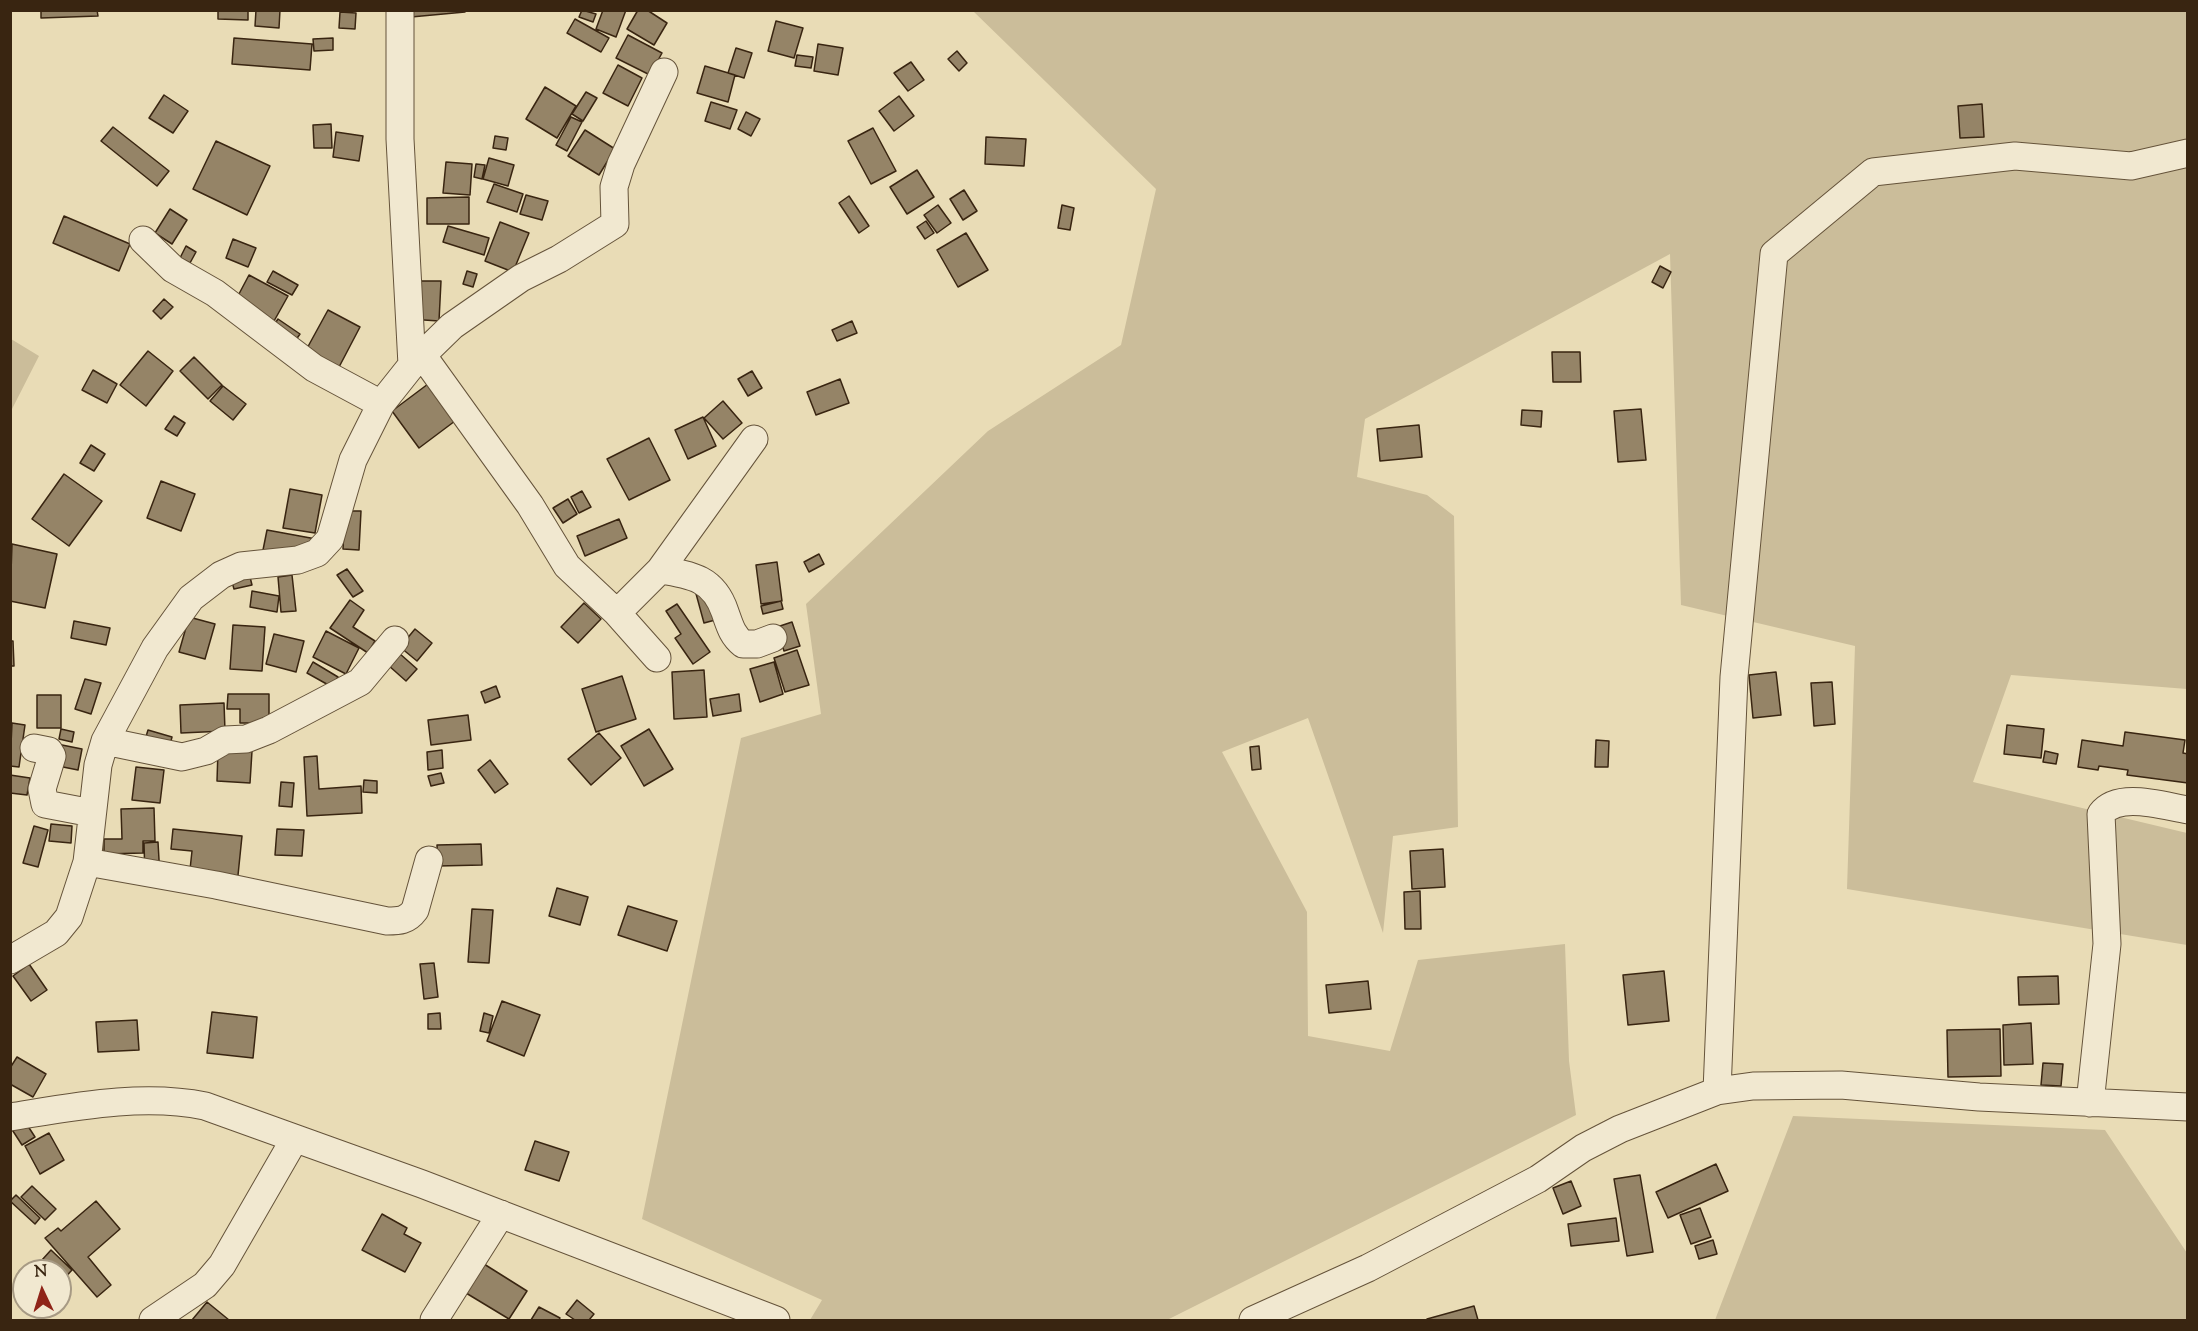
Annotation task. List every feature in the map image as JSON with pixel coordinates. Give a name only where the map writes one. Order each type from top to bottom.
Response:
[{"type":"street","points":[[400,10],[400,139],[417,361],[530,505],[567,566],[617,613],[657,658]]},
{"type":"street","points":[[10,960],[56,933],[69,917],[87,862],[98,765],[105,741],[155,648],[191,598],[222,575],[241,566],[298,561],[317,553],[330,539],[353,460],[381,404],[417,361],[452,326],[521,278],[559,259],[615,224],[614,187],[621,164],[664,72]]},
{"type":"street","points":[[1717,1091],[1734,677],[1774,254],[1873,172],[2015,156],[2131,166],[2187,153]]},
{"type":"street","points":[[143,240],[173,269],[215,293],[314,368],[381,404]]},
{"type":"street","points":[[617,613],[660,570],[754,439]]},
{"type":"street","points":[[660,570],[705,580],[721,601],[733,635],[743,644],[757,644],[773,638]]},
{"type":"street","points":[[105,741],[182,757],[206,751],[225,740],[246,739],[269,730],[360,682],[395,640]]},
{"type":"street","points":[[34,748],[48,751],[52,756],[42,789],[41,796],[45,804],[92,813]]},
{"type":"street","points":[[2090,1103],[2107,944],[2101,814],[2112,803],[2124,801],[2187,810]]},
{"type":"street","points":[[87,862],[216,885],[387,921],[401,921],[410,917],[415,910],[429,860]]},
{"type":"street","points":[[1253,1320],[1378,1263],[1538,1179],[1583,1148],[1620,1129],[1717,1091],[1771,1085],[1841,1085],[1979,1097],[2187,1107]]},
{"type":"street","points":[[10,1117],[106,1104],[179,1100],[229,1113],[294,1140],[501,1214],[776,1320]]},
{"type":"street","points":[[153,1320],[205,1285],[222,1265],[294,1140]]},
{"type":"street","points":[[442,1318],[501,1214]]},
{"type":"shaded area","points":[[973,11],[2187,11],[2187,689],[2011,675],[1973,782],[2187,833],[2187,945],[1847,889],[1855,646],[1681,605],[1670,254],[1365,419],[1357,477],[1427,495],[1454,516],[1458,827],[1393,836],[1383,933],[1308,718],[1222,752],[1307,912],[1308,1036],[1390,1051],[1418,960],[1565,944],[1569,1061],[1576,1115],[1167,1320],[810,1320],[822,1300],[642,1219],[741,738],[821,714],[806,604],[988,431],[1121,345],[1156,189]]},
{"type":"shaded area","points":[[11,339],[39,356],[11,411]]},
{"type":"shaded area","points":[[1793,1116],[2105,1130],[2187,1253],[2187,1320],[1715,1320]]},
{"type":"building","points":[[41,10],[97,10],[98,16],[41,18]]},
{"type":"building","points":[[218,10],[248,10],[248,20],[218,19]]},
{"type":"building","points":[[256,10],[280,10],[279,28],[255,26]]},
{"type":"building","points":[[410,10],[465,10],[465,12],[411,17]]},
{"type":"building","points":[[582,10],[596,14],[593,22],[579,17]]},
{"type":"building","points":[[603,10],[626,10],[616,37],[596,29]]},
{"type":"building","points":[[638,10],[647,10],[667,23],[654,45],[627,29]]},
{"type":"building","points":[[340,12],[356,13],[355,29],[339,28]]},
{"type":"building","points":[[575,19],[609,38],[601,52],[567,33]]},
{"type":"building","points":[[776,21],[803,28],[794,58],[768,51]]},
{"type":"building","points":[[628,35],[662,53],[650,75],[616,58]]},
{"type":"building","points":[[234,38],[312,44],[310,70],[232,64]]},
{"type":"building","points":[[333,38],[333,50],[314,51],[313,39]]},
{"type":"building","points":[[818,44],[843,48],[838,75],[814,71]]},
{"type":"building","points":[[736,48],[752,53],[744,78],[728,73]]},
{"type":"building","points":[[957,51],[967,63],[959,71],[948,59]]},
{"type":"building","points":[[797,55],[813,57],[811,68],[795,66]]},
{"type":"building","points":[[911,62],[924,80],[908,91],[894,73]]},
{"type":"building","points":[[618,65],[642,78],[628,106],[603,93]]},
{"type":"building","points":[[705,66],[735,75],[728,102],[697,93]]},
{"type":"building","points":[[545,87],[576,106],[557,138],[526,119]]},
{"type":"building","points":[[586,92],[597,98],[583,121],[572,114]]},
{"type":"building","points":[[164,95],[188,111],[173,133],[149,118]]},
{"type":"building","points":[[899,96],[914,116],[894,131],[879,111]]},
{"type":"building","points":[[711,102],[737,110],[730,129],[705,121]]},
{"type":"building","points":[[1982,104],[1984,137],[1960,138],[1958,106]]},
{"type":"building","points":[[746,112],[760,119],[751,136],[738,129]]},
{"type":"building","points":[[571,117],[582,122],[567,151],[556,145]]},
{"type":"building","points":[[331,124],[332,148],[314,148],[313,125]]},
{"type":"building","points":[[113,127],[169,171],[157,186],[101,141]]},
{"type":"building","points":[[873,128],[896,171],[871,184],[848,141]]},
{"type":"building","points":[[585,130],[615,149],[599,175],[568,156]]},
{"type":"building","points":[[336,132],[363,136],[359,161],[333,157]]},
{"type":"building","points":[[495,136],[508,138],[506,150],[493,148]]},
{"type":"building","points":[[986,137],[1026,139],[1024,166],[985,164]]},
{"type":"building","points":[[216,141],[270,166],[247,215],[193,189]]},
{"type":"building","points":[[489,158],[514,165],[508,186],[483,179]]},
{"type":"building","points":[[446,162],[472,164],[470,195],[443,193]]},
{"type":"building","points":[[476,164],[485,165],[482,179],[474,177]]},
{"type":"building","points":[[917,170],[934,197],[907,214],[890,187]]},
{"type":"building","points":[[494,184],[523,194],[517,212],[487,202]]},
{"type":"building","points":[[964,190],[977,211],[963,220],[950,199]]},
{"type":"building","points":[[526,195],[548,201],[542,220],[520,214]]},
{"type":"building","points":[[849,196],[869,226],[859,233],[839,203]]},
{"type":"building","points":[[469,197],[469,224],[427,224],[427,198]]},
{"type":"building","points":[[938,205],[951,223],[937,233],[924,215]]},
{"type":"building","points":[[1062,205],[1074,208],[1070,230],[1058,228]]},
{"type":"building","points":[[170,209],[187,220],[172,244],[155,233]]},
{"type":"building","points":[[64,216],[130,244],[119,271],[53,243]]},
{"type":"building","points":[[926,221],[934,233],[925,239],[917,227]]},
{"type":"building","points":[[500,222],[529,233],[513,272],[485,261]]},
{"type":"building","points":[[448,226],[489,238],[484,255],[443,242]]},
{"type":"building","points":[[966,233],[988,270],[958,287],[937,250]]},
{"type":"building","points":[[233,239],[256,248],[248,267],[226,258]]},
{"type":"building","points":[[186,246],[196,252],[190,263],[180,258]]},
{"type":"building","points":[[1660,266],[1671,272],[1663,288],[1652,282]]},
{"type":"building","points":[[273,271],[298,285],[292,295],[267,282]]},
{"type":"building","points":[[467,271],[477,274],[473,287],[463,284]]},
{"type":"building","points":[[249,275],[288,296],[269,330],[231,309]]},
{"type":"building","points":[[410,281],[441,281],[439,321],[409,319]]},
{"type":"building","points":[[164,299],[173,307],[161,319],[153,311]]},
{"type":"building","points":[[328,310],[360,327],[338,369],[305,352]]},
{"type":"building","points":[[278,319],[300,334],[291,347],[269,332]]},
{"type":"building","points":[[852,321],[857,333],[837,341],[832,330]]},
{"type":"building","points":[[148,351],[173,371],[146,406],[120,385]]},
{"type":"building","points":[[1552,352],[1580,352],[1581,382],[1553,382]]},
{"type":"building","points":[[194,357],[222,385],[208,399],[180,371]]},
{"type":"building","points":[[93,370],[117,384],[107,403],[82,390]]},
{"type":"building","points":[[752,371],[762,388],[748,396],[738,379]]},
{"type":"building","points":[[840,379],[849,403],[816,415],[807,392]]},
{"type":"building","points":[[428,384],[455,421],[419,448],[392,411]]},
{"type":"building","points":[[223,386],[246,404],[233,420],[210,401]]},
{"type":"building","points":[[723,401],[742,423],[723,439],[704,418]]},
{"type":"building","points":[[1641,409],[1646,460],[1618,462],[1614,411]]},
{"type":"building","points":[[1522,410],[1542,411],[1541,427],[1521,425]]},
{"type":"building","points":[[174,416],[185,423],[177,436],[165,429]]},
{"type":"building","points":[[703,417],[716,446],[688,459],[675,430]]},
{"type":"building","points":[[1419,425],[1422,457],[1380,461],[1377,429]]},
{"type":"building","points":[[649,438],[670,480],[629,500],[607,459]]},
{"type":"building","points":[[91,445],[105,454],[94,471],[80,463]]},
{"type":"building","points":[[64,474],[102,501],[69,546],[32,519]]},
{"type":"building","points":[[161,481],[195,494],[181,531],[147,518]]},
{"type":"building","points":[[290,489],[322,495],[315,533],[283,528]]},
{"type":"building","points":[[582,491],[591,507],[579,513],[571,497]]},
{"type":"building","points":[[568,499],[577,514],[563,523],[553,508]]},
{"type":"building","points":[[345,511],[361,511],[359,550],[343,549]]},
{"type":"building","points":[[619,519],[627,538],[585,556],[577,536]]},
{"type":"building","points":[[267,530],[316,539],[312,559],[263,550]]},
{"type":"building","points":[[12,544],[57,554],[45,608],[10,601]]},
{"type":"building","points":[[819,554],[824,564],[809,572],[804,562]]},
{"type":"building","points":[[777,562],[782,601],[761,604],[756,565]]},
{"type":"building","points":[[347,569],[363,591],[353,597],[337,575]]},
{"type":"building","points":[[292,575],[296,611],[281,612],[278,577]]},
{"type":"building","points":[[250,577],[252,585],[234,589],[232,582]]},
{"type":"building","points":[[710,586],[719,619],[704,623],[695,590]]},
{"type":"building","points":[[252,591],[279,596],[277,612],[250,607]]},
{"type":"building","points":[[350,600],[364,610],[353,627],[375,641],[368,653],[330,628]]},
{"type":"building","points":[[781,601],[783,609],[763,614],[761,606]]},
{"type":"building","points":[[584,603],[601,619],[578,643],[561,627]]},
{"type":"building","points":[[677,604],[710,652],[693,664],[675,638],[681,634],[666,611]]},
{"type":"building","points":[[189,617],[215,624],[205,659],[179,652]]},
{"type":"building","points":[[74,621],[110,628],[106,645],[71,638]]},
{"type":"building","points":[[792,622],[800,646],[784,651],[777,627]]},
{"type":"building","points":[[233,625],[265,627],[262,671],[230,669]]},
{"type":"building","points":[[415,629],[432,643],[417,661],[400,647]]},
{"type":"building","points":[[326,631],[359,648],[346,674],[313,657]]},
{"type":"building","points":[[274,634],[304,641],[296,672],[266,664]]},
{"type":"building","points":[[10,641],[13,641],[14,666],[10,666]]},
{"type":"building","points":[[797,650],[809,685],[785,692],[774,658]]},
{"type":"building","points":[[399,653],[417,669],[406,681],[388,665]]},
{"type":"building","points":[[313,662],[338,677],[332,687],[307,673]]},
{"type":"building","points":[[774,662],[783,694],[760,702],[750,669]]},
{"type":"building","points":[[704,670],[707,717],[674,719],[672,672]]},
{"type":"building","points":[[1776,672],[1781,715],[1753,718],[1749,675]]},
{"type":"building","points":[[622,676],[636,719],[596,732],[582,689]]},
{"type":"building","points":[[85,679],[101,683],[91,714],[75,709]]},
{"type":"building","points":[[1832,682],[1835,724],[1814,726],[1811,683]]},
{"type":"building","points":[[496,686],[500,697],[485,703],[481,692]]},
{"type":"building","points":[[228,694],[269,694],[269,723],[240,723],[240,709],[227,709]]},
{"type":"building","points":[[739,694],[741,711],[713,716],[710,699]]},
{"type":"building","points":[[37,695],[61,695],[61,728],[37,728]]},
{"type":"building","points":[[224,703],[225,731],[181,733],[180,705]]},
{"type":"building","points":[[468,715],[471,740],[431,745],[428,720]]},
{"type":"building","points":[[12,723],[25,725],[19,767],[10,766]]},
{"type":"building","points":[[2007,725],[2044,729],[2041,758],[2004,754]]},
{"type":"building","points":[[61,729],[74,732],[72,742],[59,739]]},
{"type":"building","points":[[649,729],[673,769],[644,786],[621,746]]},
{"type":"building","points":[[148,730],[172,737],[166,760],[141,753]]},
{"type":"building","points":[[2125,732],[2185,740],[2183,753],[2188,754],[2188,783],[2127,775],[2128,770],[2099,766],[2098,770],[2078,767],[2082,740],[2123,746]]},
{"type":"building","points":[[599,733],[621,758],[591,785],[568,759]]},
{"type":"building","points":[[1596,740],[1609,741],[1608,767],[1595,767]]},
{"type":"building","points":[[57,744],[82,749],[78,770],[53,765]]},
{"type":"building","points":[[1259,746],[1261,769],[1252,770],[1250,747]]},
{"type":"building","points":[[218,750],[252,751],[250,783],[217,781]]},
{"type":"building","points":[[442,750],[443,768],[428,770],[427,752]]},
{"type":"building","points":[[2045,751],[2058,754],[2056,764],[2043,762]]},
{"type":"building","points":[[317,756],[319,789],[361,786],[362,813],[307,816],[304,757]]},
{"type":"building","points":[[490,760],[508,784],[495,793],[478,770]]},
{"type":"building","points":[[136,767],[164,770],[160,803],[132,800]]},
{"type":"building","points":[[441,773],[444,783],[431,786],[428,776]]},
{"type":"building","points":[[10,775],[30,778],[27,795],[10,793]]},
{"type":"building","points":[[364,780],[377,781],[377,793],[363,792]]},
{"type":"building","points":[[281,782],[294,783],[292,807],[279,806]]},
{"type":"building","points":[[154,808],[155,841],[143,841],[143,853],[104,854],[104,839],[122,839],[121,809]]},
{"type":"building","points":[[51,824],[72,826],[71,843],[49,841]]},
{"type":"building","points":[[34,826],[48,830],[38,867],[23,863]]},
{"type":"building","points":[[173,829],[242,836],[237,885],[188,888],[192,851],[171,849]]},
{"type":"building","points":[[277,829],[304,830],[302,856],[275,855]]},
{"type":"building","points":[[158,842],[160,877],[145,877],[144,843]]},
{"type":"building","points":[[481,844],[482,865],[438,866],[437,845]]},
{"type":"building","points":[[1443,849],[1445,887],[1412,889],[1410,851]]},
{"type":"building","points":[[557,888],[588,897],[580,925],[549,916]]},
{"type":"building","points":[[1420,891],[1421,929],[1405,929],[1404,892]]},
{"type":"building","points":[[628,906],[677,921],[667,951],[618,935]]},
{"type":"building","points":[[472,909],[493,910],[489,963],[468,962]]},
{"type":"building","points":[[434,963],[438,997],[424,999],[420,964]]},
{"type":"building","points":[[29,964],[47,990],[31,1001],[13,976]]},
{"type":"building","points":[[1664,971],[1669,1021],[1628,1025],[1623,975]]},
{"type":"building","points":[[2058,976],[2059,1004],[2019,1005],[2018,977]]},
{"type":"building","points":[[1368,981],[1371,1009],[1329,1013],[1326,985]]},
{"type":"building","points":[[502,1001],[540,1015],[524,1056],[487,1041]]},
{"type":"building","points":[[212,1012],[257,1017],[253,1058],[207,1053]]},
{"type":"building","points":[[440,1013],[441,1029],[428,1029],[428,1014]]},
{"type":"building","points":[[484,1013],[493,1016],[489,1033],[480,1031]]},
{"type":"building","points":[[137,1020],[139,1050],[98,1052],[96,1022]]},
{"type":"building","points":[[2031,1023],[2033,1064],[2004,1065],[2003,1025]]},
{"type":"building","points":[[2000,1029],[2001,1076],[1948,1077],[1947,1030]]},
{"type":"building","points":[[17,1057],[46,1074],[33,1097],[10,1084],[10,1068]]},
{"type":"building","points":[[2043,1063],[2063,1064],[2061,1086],[2041,1085]]},
{"type":"building","points":[[24,1120],[35,1137],[22,1145],[11,1128]]},
{"type":"building","points":[[49,1133],[64,1160],[40,1174],[25,1146]]},
{"type":"building","points":[[535,1141],[569,1152],[559,1181],[525,1170]]},
{"type":"building","points":[[1716,1164],[1728,1191],[1668,1218],[1656,1192]]},
{"type":"building","points":[[1640,1175],[1653,1252],[1627,1256],[1614,1179]]},
{"type":"building","points":[[1571,1181],[1581,1206],[1563,1214],[1553,1188]]},
{"type":"building","points":[[32,1186],[56,1209],[45,1220],[21,1197]]},
{"type":"building","points":[[16,1195],[40,1218],[35,1224],[10,1201]]},
{"type":"building","points":[[96,1201],[120,1229],[88,1257],[111,1285],[97,1297],[72,1269],[72,1259],[64,1259],[45,1238],[58,1228],[61,1231]]},
{"type":"building","points":[[1700,1208],[1711,1237],[1691,1244],[1680,1215]]},
{"type":"building","points":[[382,1214],[407,1228],[404,1234],[421,1243],[405,1272],[362,1250]]},
{"type":"building","points":[[1616,1218],[1619,1241],[1571,1246],[1568,1224]]},
{"type":"building","points":[[1713,1240],[1717,1254],[1699,1259],[1695,1246]]},
{"type":"building","points":[[51,1250],[60,1259],[43,1259]]},
{"type":"building","points":[[484,1264],[527,1291],[509,1319],[466,1293]]},
{"type":"building","points":[[577,1300],[594,1314],[589,1320],[575,1320],[566,1314]]},
{"type":"building","points":[[207,1302],[229,1320],[192,1320]]},
{"type":"building","points":[[1474,1306],[1478,1320],[1427,1320],[1427,1319]]},
{"type":"building","points":[[539,1307],[560,1318],[559,1320],[531,1320]]}]
